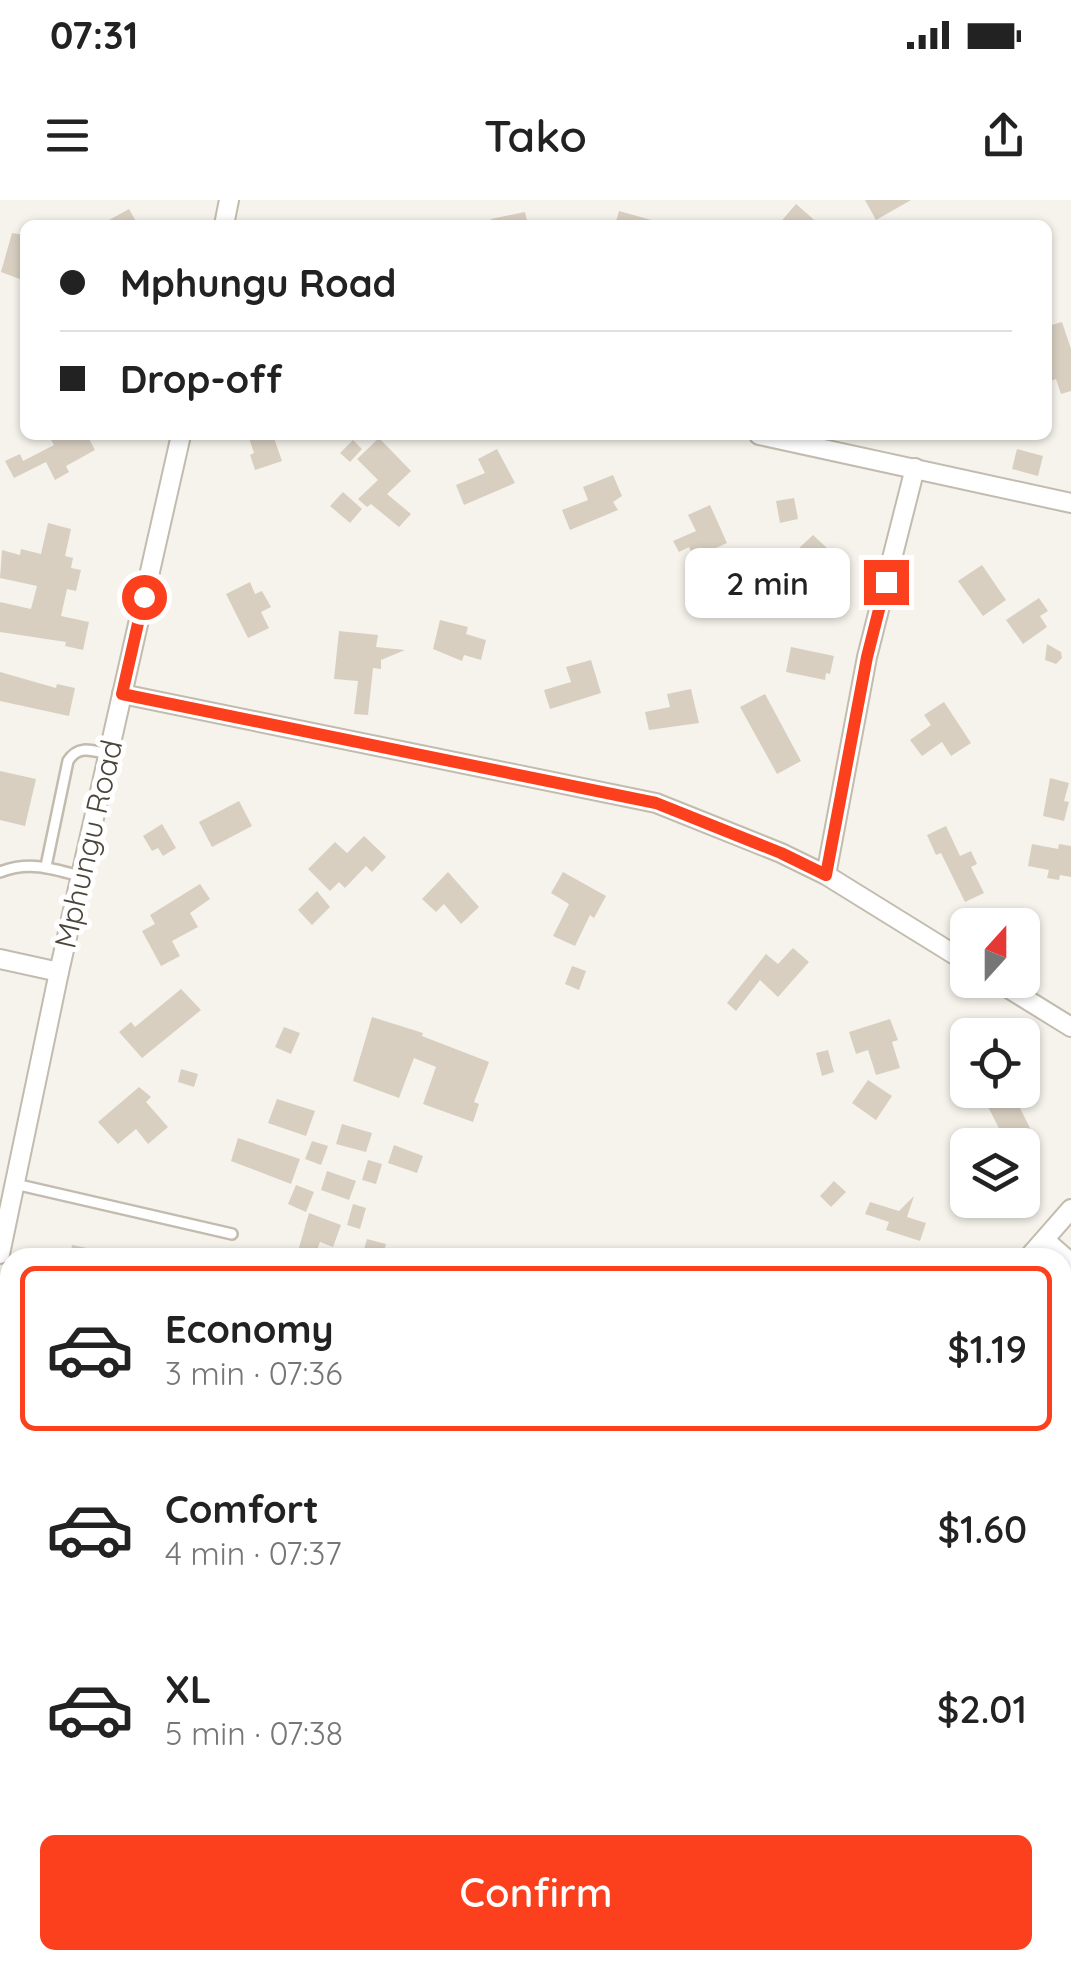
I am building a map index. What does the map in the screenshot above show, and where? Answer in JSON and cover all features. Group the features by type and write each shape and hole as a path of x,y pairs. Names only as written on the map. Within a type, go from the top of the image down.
{"street":[{"name":"Mphungu Road","path":"1,1248 59,972 180,440"},
{"path":"782,440 1071,503"},
{"path":"826,875 867,657 914,468"},
{"path":"122,694 656,803 826,875 950,952"},
{"path":"0,959 59,972"},
{"path":"1025,998 1071,1027"},
{"path":"1037,1248 1071,1209"},
{"path":"1045,1240 1054,1248"}],"lane":[{"path":"46,866 68,761 83,749 108,754"},
{"path":"0,872 26,865 82,876"},
{"path":"15,1184 232,1234"}],"building":[{"path":"865,200 911,200 876,220"},
{"path":"796,204 814,220 782,220"},
{"path":"129,209 135,220 109,220"},
{"path":"619,211 651,220 616,220"},
{"path":"525,212 527,220 491,220"},
{"path":"12,233 20,234 20,279 1,272"},
{"path":"1062,322 1071,349 1071,391 1061,394 1056,379 1052,380 1052,325"},
{"path":"51,440 90,440 95,450 66,466 69,472 55,480 46,462 14,478 5,461 20,454 23,461 54,445"},
{"path":"250,440 275,440 282,461 255,470 250,455 254,453"},
{"path":"353,440 362,449 350,462 340,453"},
{"path":"381,440 411,471 387,494 411,514 399,527 371,504 367,507 358,499 378,480 357,459"},
{"path":"497,449 515,483 464,505 456,485 485,473 478,459"},
{"path":"1017,449 1043,456 1038,476 1012,469"},
{"path":"613,475 622,496 613,502 618,510 570,530 562,510 588,500 583,487"},
{"path":"343,492 362,509 350,523 330,506"},
{"path":"794,498 798,519 780,523 776,501"},
{"path":"710,505 727,543 694,558 689,547 679,552 673,541 696,531 688,515"},
{"path":"48,523 71,529 65,556 73,558 71,568 81,570 76,591 67,589 61,616 89,622 83,650 65,646 66,642 0,632 0,602 31,609 37,586 0,578 2,550 20,555 21,549 41,554"},
{"path":"813,535 827,548 819,557 840,577 825,592 802,569 773,595 762,583"},
{"path":"982,565 1006,600 983,616 958,581"},
{"path":"250,582 255,594 262,591 271,607 261,612 269,628 248,638 226,594"},
{"path":"1039,598 1048,611 1040,616 1047,627 1023,644 1006,620"},
{"path":"440,620 468,627 466,634 486,640 481,660 464,655 462,661 433,649"},
{"path":"339,631 378,635 376,647 405,650 381,660 381,669 373,668 368,715 354,714 358,681 334,679"},
{"path":"1047,644 1061,652 1062,658 1056,664 1045,660"},
{"path":"791,647 834,656 830,674 826,673 825,680 786,672"},
{"path":"591,660 601,693 550,709 544,690 571,682 566,667"},
{"path":"0,672 56,688 57,684 75,688 69,716 0,701"},
{"path":"691,689 699,723 649,730 645,712 670,707 667,694"},
{"path":"765,694 801,761 777,774 740,707"},
{"path":"944,702 971,743 951,756 942,742 922,756 910,740 931,725 924,715"},
{"path":"0,771 36,779 25,826 0,820"},
{"path":"1050,778 1069,783 1064,821 1043,816"},
{"path":"239,801 252,826 212,847 199,822"},
{"path":"162,824 176,848 163,856 158,848 152,851 143,836"},
{"path":"946,826 960,856 971,851 977,864 971,867 984,893 965,902 941,853 936,855 927,835"},
{"path":"364,836 386,857 372,872 366,866 345,888 339,882 330,891 308,869 335,842 347,853"},
{"path":"1032,844 1058,849 1059,844 1071,846 1071,877 1047,878 1049,870 1028,866"},
{"path":"448,872 479,907 461,924 444,904 436,912 422,899"},
{"path":"563,872 606,896 594,918 590,915 575,946 553,936 569,904 551,893"},
{"path":"200,884 210,899 190,913 198,927 172,941 180,956 161,966 142,931 155,924 150,915"},
{"path":"317,891 330,907 312,925 298,910"},
{"path":"793,948 809,962 778,997 760,980 736,1011 727,1003 766,954 778,964"},
{"path":"572,966 586,971 579,990 565,984"},
{"path":"181,989 201,1010 142,1058 119,1032 131,1022 135,1027"},
{"path":"372,1017 423,1033 422,1036 489,1062 474,1102 479,1104 473,1122 423,1104 436,1067 414,1058 399,1098 353,1081"},
{"path":"890,1019 898,1040 892,1042 900,1068 876,1075 868,1050 856,1054 849,1032"},
{"path":"284,1027 300,1033 291,1054 275,1047"},
{"path":"828,1050 834,1072 822,1076 816,1053"},
{"path":"181,1069 198,1074 194,1087 178,1082"},
{"path":"868,1080 892,1096 876,1120 852,1103"},
{"path":"139,1087 151,1097 146,1102 168,1127 148,1144 136,1129 118,1144 98,1122"},
{"path":"277,1099 315,1111 306,1136 268,1123"},
{"path":"989,1108 1020,1108 1030,1128 999,1128"},
{"path":"342,1124 372,1133 366,1152 336,1144"},
{"path":"238,1138 300,1159 291,1184 231,1161"},
{"path":"312,1141 328,1146 321,1165 305,1159"},
{"path":"394,1145 423,1156 417,1173 388,1163"},
{"path":"368,1160 382,1164 376,1184 362,1180"},
{"path":"327,1171 356,1181 349,1200 321,1190"},
{"path":"834,1181 846,1192 831,1207 820,1196"},
{"path":"296,1185 314,1192 306,1212 288,1204"},
{"path":"914,1196 907,1217 926,1223 920,1241 886,1230 889,1222 865,1214 870,1202 899,1211"},
{"path":"353,1204 366,1208 360,1229 347,1225"},
{"path":"309,1213 341,1225 333,1247 320,1242 318,1248 299,1248"},
{"path":"367,1239 386,1244 385,1248 364,1248"}],"route":[{"path":"144,597 122,694 656,803 826,875 867,657 886,582"}]}
